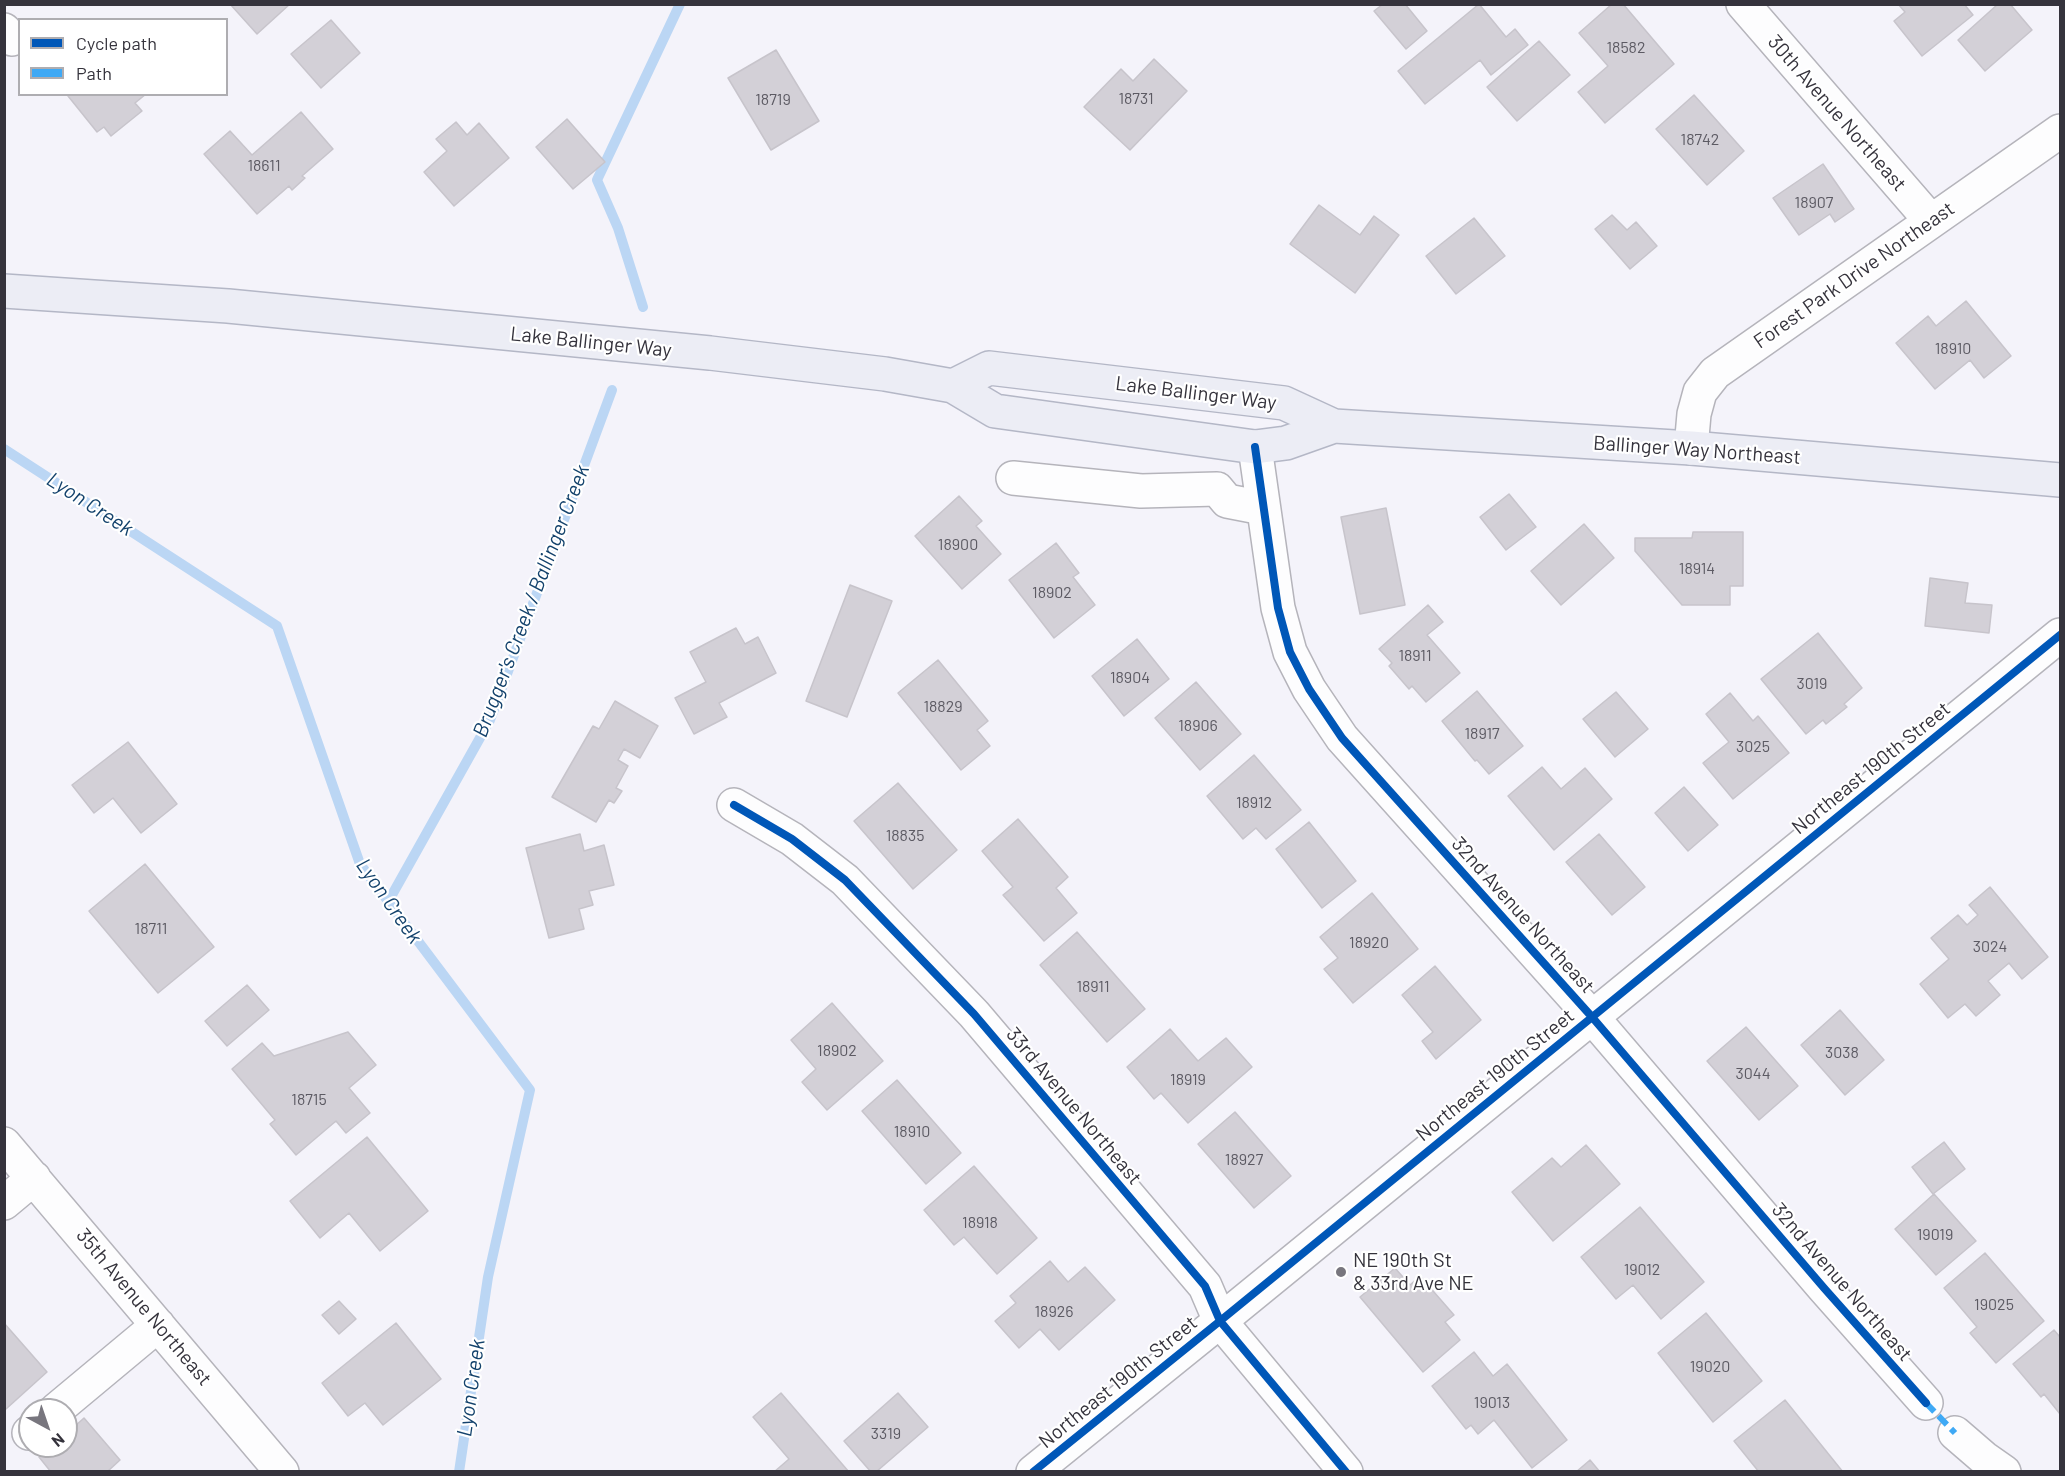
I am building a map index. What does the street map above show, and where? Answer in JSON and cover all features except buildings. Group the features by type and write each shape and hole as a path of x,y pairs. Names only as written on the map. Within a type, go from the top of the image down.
{"main road":[{"name":"Lake Ballinger Way","path":"4,291 228,306 711,353 885,374 952,386 995,411 1255,447 1286,443 1334,426"},
{"name":"Lake Ballinger Way","path":"952,386 990,368 1284,403 1334,426"},
{"name":"Ballinger Way Northeast","path":"1334,426 1691,448 2061,480"}],"street":[{"name":"30th Avenue Northeast","path":"1743,4 1931,221"},
{"name":"Forest Park Drive Northeast","path":"1691,448 1694,414 1700,392 1715,373 2061,131"},
{"name":"32nd Avenue Northeast","path":"1255,447 1278,608 1290,652 1309,689 1342,738 1592,1017 1824,1288 1926,1403"},
{"path":"1013,478 1141,491 1217,489 1227,501 1263,508"},
{"name":"Northeast 190th Street","path":"1033,1472 2061,635"},
{"name":"33rd Avenue Northeast","path":"734,805 792,839 845,880 974,1014 1205,1287 1220,1321 1346,1472"},
{"name":"35th Avenue Northeast","path":"4,1144 282,1472"},
{"path":"4,1203 34,1178"},
{"path":"71,1398 159,1325"},
{"path":"1955,1433 2004,1472"}],"waterway":[{"name":"Brugger's Creek / Ballinger Creek","path":"643,307 618,228 597,180 680,4"},
{"name":"Brugger's Creek / Ballinger Creek","path":"388,902 490,720 612,390"},
{"name":"Lyon Creek","path":"4,449 277,626 360,864 530,1090 488,1277 459,1472"}],"marked path":[{"path":"1926,1403 1955,1433"}],"cycle path":[{"path":"1255,447 1278,608 1290,652 1309,689 1342,738 1592,1017 1824,1288 1926,1403"},
{"path":"1033,1472 2060,635"},
{"path":"734,805 792,839 845,880 974,1014 1205,1286 1220,1321 1346,1472"}],"place":[{"name":"NE 190th St & 33rd Ave NE","path":"1341,1272"}]}
